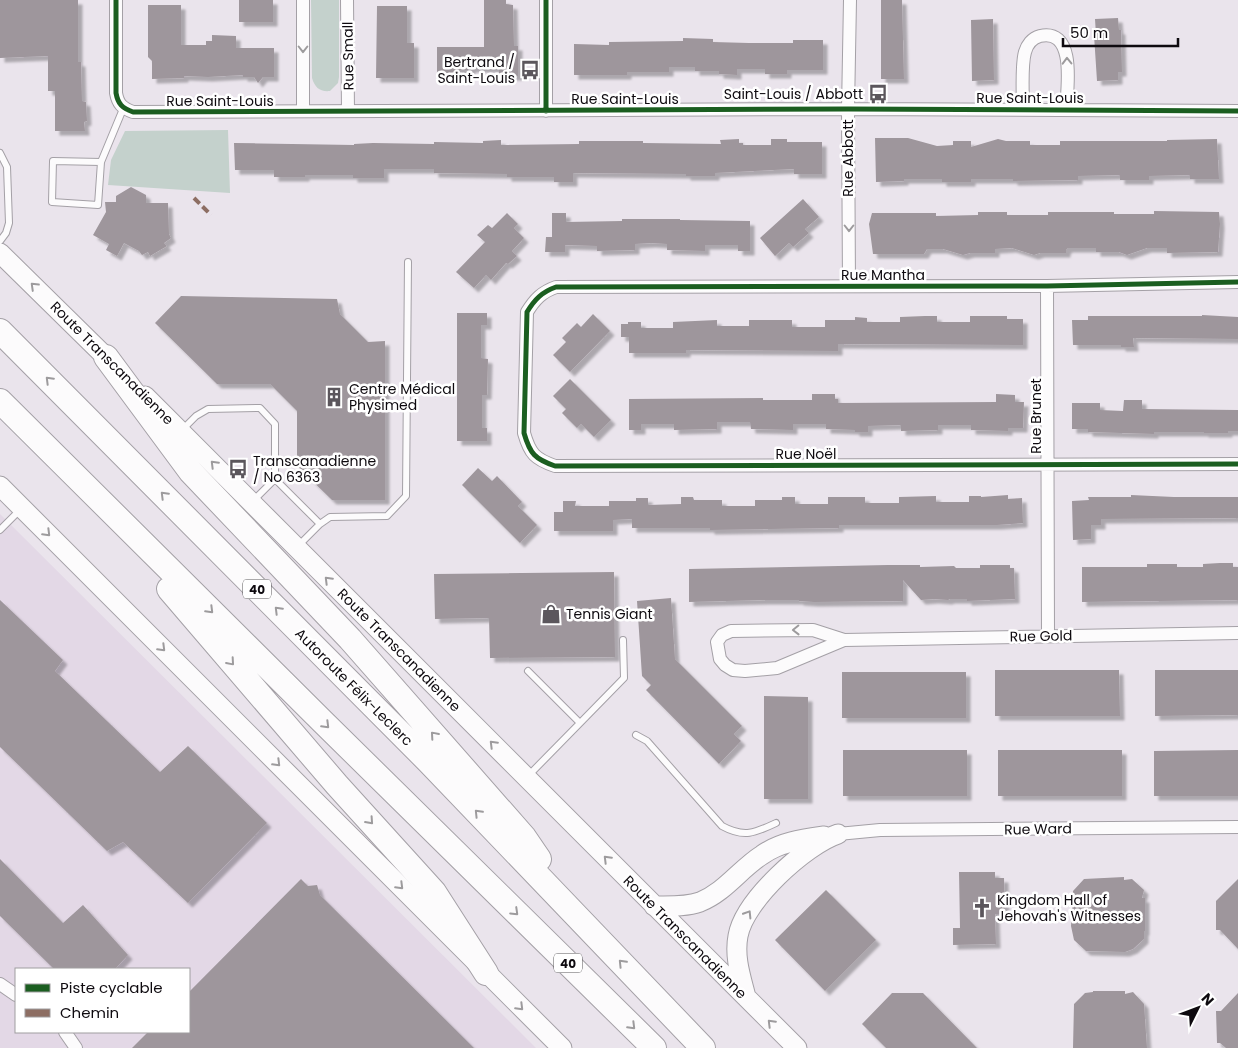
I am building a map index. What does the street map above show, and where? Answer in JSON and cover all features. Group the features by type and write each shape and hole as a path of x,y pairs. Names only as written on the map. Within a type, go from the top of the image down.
{"highway":[{"name":"Autoroute Félix-Leclerc","path":"0,331 429,762 703,1048"},
{"path":"106,358 191,472 350,639 524,837 592,931"},
{"name":"40","path":"0,401 654,1048"},
{"path":"52,453 337,785 434,892 486,972"}],"main road":[{"name":"Route Transcanadienne","path":"0,252 797,1048"},
{"path":"0,486 562,1048"},
{"path":"654,906 687,905 701,902 723,889 752,862 773,848 797,840 838,834"},
{"path":"746,997 737,954 738,934 748,913 768,888 792,863 816,844 838,834"}],"street":[{"path":"116,0 116,93 123,109"},
{"path":"303,0 303,111"},
{"name":"Rue Small","path":"347,0 348,111"},
{"path":"546,0 546,111"},
{"name":"Rue Abbott","path":"849,286 848,109 850,0"},
{"name":"Rue Saint-Louis","path":"1023,110 1024,53 1028,44 1035,38 1042,36 1055,37 1068,54 1066,110"},
{"name":"Rue Saint-Louis","path":"123,109 133,112 848,109 1238,111"},
{"name":"Rue Mantha","path":"533,302 543,292 556,287 1047,286 1238,282"},
{"name":"Rue Brunet","path":"1047,286 1048,636"},
{"name":"Rue Noël","path":"533,302 527,312 524,432 528,446 539,460 556,466 1238,464"},
{"name":"Rue Gold","path":"844,640 777,668 745,671 733,670 724,665 720,659 717,642 722,635 731,631 813,630 844,640 1238,633"},
{"name":"Rue Ward","path":"838,834 880,830 1238,827"},
{"path":"0,984 15,994"},
{"path":"66,1033 76,1048"}],"lane":[{"path":"101,162 53,161 52,202 98,205 101,162 123,109"},
{"path":"0,153 8,167 9,222 6,233 0,242"},
{"path":"296,548 320,524 330,517 387,516 406,496 408,262"},
{"path":"181,431 196,416 208,409 260,408 275,424 275,480 320,524"},
{"path":"252,502 275,480"},
{"path":"0,530 22,508"},
{"path":"526,778 624,678 623,640"},
{"path":"528,672 580,723"},
{"path":"636,735 647,741 722,826 733,830 755,833 776,823"}],"shaded area":[{"path":"311,0 339,0 339,77 338,83 330,91 318,89 312,78"},
{"path":"228,130 230,193 108,185 111,160 125,131"},
{"path":"0,514 536,1048 0,1048"}],"building":[{"path":"0,0 78,0 78,62 81,62 82,101 86,102 87,121 84,122 85,131 55,131 55,91 48,91 48,56 0,58"},
{"path":"239,0 273,0 273,22 239,22"},
{"path":"484,0 506,0 506,4 513,5 514,46 518,46 518,76 499,76 499,68 471,68 471,70 459,70 459,77 437,77 437,47 484,47"},
{"path":"881,0 902,0 904,79 881,79"},
{"path":"148,5 181,5 181,45 206,45 206,41 212,41 212,35 236,36 236,48 274,48 274,77 263,77 258,83 254,77 243,77 243,75 184,76 184,78 152,79 152,61 148,57"},
{"path":"377,6 407,6 407,43 414,43 414,78 376,78"},
{"path":"1118,18 1119,30 1121,30 1122,72 1118,72 1118,80 1097,81 1094,35 1096,35 1095,19"},
{"path":"993,19 994,80 972,81 971,20"},
{"path":"683,38 713,39 713,42 749,43 793,43 793,40 823,40 823,70 787,70 787,74 765,74 765,69 737,69 737,75 719,74 719,71 695,71 695,67 669,67 669,72 627,72 627,75 574,75 574,44 609,45 609,42 683,41"},
{"path":"875,138 908,138 937,146 953,145 953,141 971,141 971,147 998,139 1030,141 1030,145 1060,145 1060,141 1217,139 1219,179 1190,179 1190,175 1149,176 1149,180 1120,180 1120,175 1078,176 1078,180 1013,181 1013,179 971,179 971,182 942,182 942,179 904,179 904,181 876,182"},
{"path":"739,139 739,143 743,143 743,145 771,145 771,139 787,139 787,142 822,142 822,174 794,174 794,169 715,173 715,176 573,173 573,182 554,182 554,177 507,177 507,174 434,173 434,169 384,169 384,178 353,178 353,175 274,177 274,170 235,170 234,143 354,145 373,143 434,144 434,142 483,143 483,141 501,140 501,145 579,144 579,141 721,144 720,140"},
{"path":"131,187 146,195 146,203 168,203 169,234 171,238 164,243 167,246 150,256 148,252 142,255 139,251 124,243 117,256 106,250 109,244 93,235 106,212 105,202 116,202 116,196"},
{"path":"803,199 819,217 805,229 809,233 793,247 789,243 775,256 760,238"},
{"path":"1154,211 1219,212 1218,252 1167,253 1167,248 1147,248 1127,255 1119,252 1096,252 1096,248 1068,248 1066,253 1040,253 1034,255 1012,248 995,249 995,253 970,253 963,255 943,249 927,249 924,254 873,254 869,224 872,213 936,213 936,216 978,215 978,212 1007,212 1007,215 1048,215 1048,212 1154,214"},
{"path":"507,213 518,224 514,228 524,238 512,251 517,256 508,264 506,263 491,280 486,275 474,288 456,272 485,242 477,235 488,225 492,228"},
{"path":"552,213 566,213 566,222 622,221 622,219 750,221 750,251 738,251 738,245 705,245 705,251 667,250 667,244 651,243 635,244 635,250 597,251 597,246 565,245 565,252 545,252 546,237 552,237"},
{"name":"Centre Médical Physimed","path":"181,296 337,299 340,314 368,342 385,341 385,500 332,500 297,466 297,411 270,384 217,384 155,323"},
{"path":"457,313 487,313 487,325 481,325 481,358 488,359 487,395 482,395 482,428 487,428 487,441 457,441"},
{"path":"593,314 610,331 570,372 553,355 566,342 562,338 577,323 581,327"},
{"path":"1202,315 1238,317 1238,339 1133,338 1134,347 1121,347 1121,345 1073,345 1072,320 1088,320 1088,316"},
{"path":"937,316 937,322 970,322 970,316 1007,316 1007,319 1023,319 1023,345 838,344 838,351 686,350 686,353 629,353 629,337 621,337 621,324 628,324 628,322 641,322 641,328 673,328 673,322 717,320 717,326 749,326 749,320 792,320 792,327 825,327 825,320 855,320 855,317 867,318 867,322 900,322 900,317"},
{"path":"570,379 611,420 594,437 581,424 577,428 562,413 566,409 553,396"},
{"path":"812,394 835,394 835,399 838,399 838,403 996,402 996,394 1015,395 1015,402 1024,402 1023,428 1008,428 1008,431 971,430 971,425 938,425 938,430 901,431 901,425 868,426 868,432 855,432 855,430 826,429 826,424 793,424 793,430 751,429 750,422 717,422 717,429 674,430 674,424 641,424 641,430 629,430 629,399 763,398 763,400 812,400"},
{"path":"1124,400 1142,400 1142,409 1238,410 1238,431 1228,431 1228,433 1154,432 1154,434 1088,432 1088,429 1072,429 1072,403 1100,403 1100,410 1123,411"},
{"path":"478,468 492,481 497,476 522,502 518,506 537,525 520,543 462,485"},
{"path":"1008,495 1008,499 1022,498 1023,523 997,525 839,525 839,528 710,530 710,528 632,528 632,519 613,520 613,531 554,531 554,512 563,512 563,501 576,501 575,506 609,506 609,501 636,501 636,498 648,498 648,505 681,504 681,497 693,497 694,500 722,500 722,506 755,506 755,500 782,500 782,497 795,497 795,504 828,504 828,497 865,497 865,503 899,503 899,497 936,496 936,502 969,502 969,496"},
{"path":"1131,495 1238,497 1238,518 1101,519 1101,525 1091,525 1091,539 1073,540 1072,501 1089,500 1088,497 1131,497"},
{"path":"1233,563 1233,567 1238,567 1238,600 1082,602 1082,567 1147,567 1147,564 1177,564 1177,567 1203,567 1203,564"},
{"path":"888,565 980,568 980,565 1010,565 1010,568 1014,568 1015,599 921,600 903,580 903,601 814,602 766,600 689,602 689,569"},
{"path":"614,572 615,657 490,658 489,618 435,619 434,574"},
{"path":"671,598 675,659 742,726 734,734 741,741 719,764 646,690 651,685 642,676 637,601"},
{"path":"0,600 63,660 55,671 160,772 188,746 267,823 188,903 123,842 107,851 0,747"},
{"path":"995,670 1119,670 1120,716 995,716"},
{"path":"1155,670 1238,670 1238,715 1155,716"},
{"path":"842,672 966,672 966,718 842,718"},
{"path":"764,696 808,697 808,799 764,799"},
{"path":"843,750 967,750 967,796 843,796"},
{"path":"998,750 1122,750 1122,796 998,796"},
{"path":"1238,750 1238,796 1154,796 1154,751"},
{"path":"0,859 63,923 83,905 128,955 116,968 53,968 0,916"},
{"name":"Kingdom Hall of Jehovah's Witnesses","path":"959,872 995,872 995,878 1004,878 1005,914 995,914 996,944 953,945 953,928 960,928"},
{"path":"1124,877 1124,880 1132,879 1144,890 1142,898 1145,898 1144,939 1133,949 1125,952 1086,951 1074,940 1071,926 1073,891 1084,879"},
{"path":"301,879 308,886 317,885 320,895 474,1048 132,1048 147,1033 190,1033 190,991"},
{"path":"1238,879 1238,949 1220,930 1216,930 1216,901"},
{"path":"826,890 876,940 825,991 775,940"},
{"path":"1093,991 1125,991 1125,994 1133,992 1144,1004 1147,1048 1073,1048 1074,1004 1085,993"},
{"path":"892,993 923,993 977,1048 886,1048 862,1024"},
{"path":"1238,993 1238,1048 1226,1048 1217,1043 1216,1011 1221,1011"}],"marked path":[{"path":"194,198 211,215"}],"cycle path":[{"path":"116,0 116,93 121,105 133,112 848,109 1238,111"},
{"path":"546,0 546,111"},
{"path":"1238,282 1047,286 556,287 539,296 527,312 524,433 534,455 555,466 1238,464"}],"place":[{"name":"Bertrand / Saint-Louis","path":"530,70"},
{"name":"Saint-Louis / Abbott","path":"878,94"},
{"name":"Centre Médical Physimed","path":"334,397"},
{"name":"Transcanadienne / No 6363","path":"238,469"},
{"name":"Tennis Giant","path":"551,614"},
{"name":"Kingdom Hall of Jehovah's Witnesses","path":"982,908"}]}
